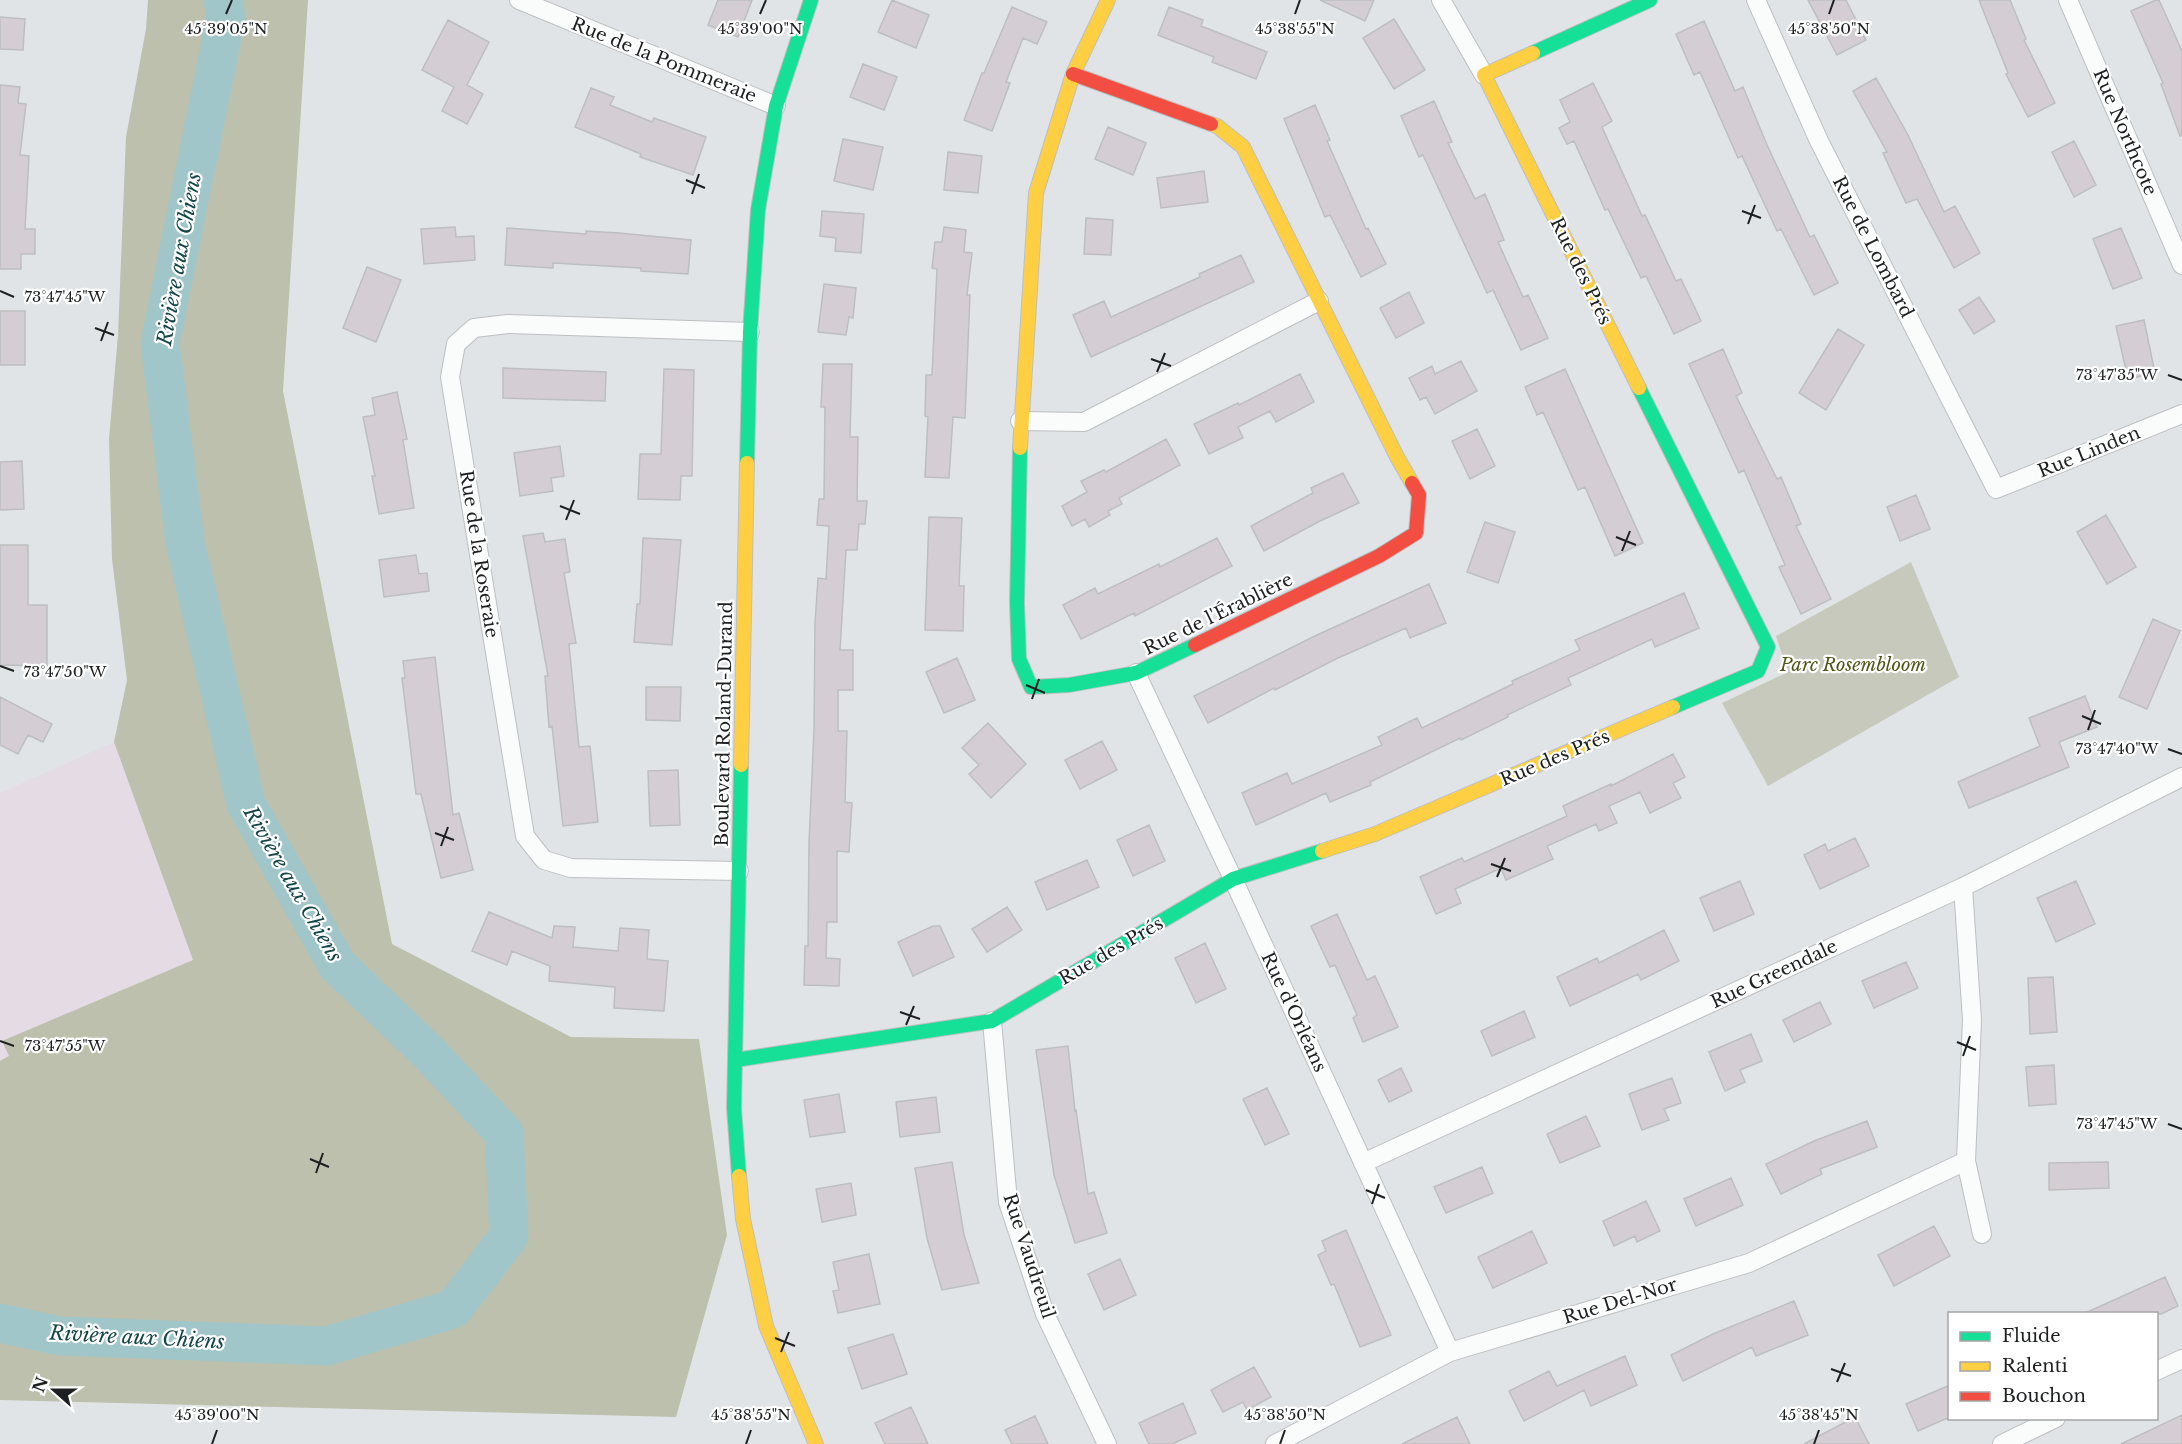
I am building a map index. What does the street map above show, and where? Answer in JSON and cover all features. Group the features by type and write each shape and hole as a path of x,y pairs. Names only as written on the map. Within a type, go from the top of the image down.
{"street":[{"name":"Rue de la Pommeraie","path":"519,0 776,106"},
{"name":"Boulevard Roland-Durand","path":"811,0 776,106 758,210 750,332 734,1108 743,1219 766,1326 816,1444"},
{"name":"Rue de l'Érablière","path":"1073,74 1217,126 1243,147 1396,457 1419,495 1416,533 1379,556 1136,673 1069,685 1031,687 1019,659 1017,603 1020,421 1036,193 1073,74 1108,0"},
{"name":"Rue des Prés","path":"735,1060 992,1021 1233,879 1375,834 1758,671 1768,647 1484,75 1441,0"},
{"path":"1484,75 1650,0"},
{"name":"Rue de Lombard","path":"1756,0 1819,141 1996,489"},
{"name":"Rue Northcote","path":"2068,0 2182,265"},
{"path":"1020,421 1084,422 1319,301"},
{"name":"Rue de la Roseraie","path":"739,871 571,868 544,860 525,836 450,377 456,344 474,328 508,324 750,332"},
{"name":"Rue Linden","path":"1996,489 2182,414"},
{"name":"Rue d'Orléans","path":"1136,673 1450,1352"},
{"name":"Rue Greendale","path":"1363,1163 1963,887 2182,777"},
{"path":"1963,887 1972,1020 1966,1161 1982,1234"},
{"name":"Rue Vaudreuil","path":"992,1021 1008,1202 1045,1314 1107,1444"},
{"name":"Rue Del-Nor","path":"1275,1444 1450,1352 1749,1263 1966,1161"},
{"path":"2158,1371 2182,1359"},
{"path":"2002,1444 2054,1420"}],"shaded area":[{"path":"114,742 193,960 3,1041 9,1057 0,1061 0,793"}],"green space":[{"path":"148,0 308,0 283,391 392,944 571,1037 699,1039 727,1235 676,1417 0,1400 0,1061 9,1056 2,1041 193,960 114,742 127,680 112,559 109,439 118,335 126,137 146,29"},
{"name":"Parc Rosembloom","path":"1911,562 1959,677 1768,786 1722,703 1788,672 1776,636"}],"building":[{"path":"718,0 752,0 738,37 708,25"},
{"path":"892,0 929,15 916,48 878,32"},
{"path":"1320,0 1374,0 1365,21"},
{"path":"1808,0 1846,0 1866,40 1837,55"},
{"path":"1979,0 2010,0 2026,39 2024,40 2055,103 2028,117 2006,74 2008,73"},
{"path":"2159,0 2182,51 2182,135 2180,136 2161,84 2163,83 2131,11"},
{"path":"1012,7 1047,22 1037,44 1023,38 1006,82 1010,83 992,131 964,120 982,73 984,73"},
{"path":"1169,7 1203,20 1201,26 1267,52 1256,79 1212,62 1214,57 1158,35"},
{"path":"0,17 25,19 23,50 0,49"},
{"path":"1394,19 1425,70 1394,89 1363,38"},
{"path":"448,20 489,42 467,85 483,94 467,124 442,111 454,87 422,70"},
{"path":"1704,21 1735,91 1743,87 1810,237 1814,235 1838,283 1814,295 1781,229 1777,231 1742,156 1738,158 1700,72 1694,75 1676,34"},
{"path":"863,64 897,77 884,110 850,97"},
{"path":"1876,78 1908,135 1944,212 1955,206 1980,253 1954,268 1917,199 1906,203 1883,153 1887,152 1853,91"},
{"path":"1593,83 1612,121 1602,127 1642,216 1645,215 1676,281 1681,279 1701,321 1674,334 1646,276 1641,278 1608,209 1605,210 1574,141 1567,144 1559,128 1570,122 1560,100"},
{"path":"0,85 20,87 18,103 26,104 20,155 29,156 25,229 35,229 35,254 21,254 21,269 0,269"},
{"path":"591,88 614,97 610,105 652,122 654,118 706,137 693,175 640,157 641,154 575,127"},
{"path":"1434,101 1452,142 1448,143 1475,199 1485,194 1504,240 1498,242 1523,297 1528,295 1548,338 1521,350 1493,290 1487,293 1423,155 1419,157 1401,116"},
{"path":"1315,105 1330,140 1327,141 1366,229 1368,228 1386,264 1361,277 1330,215 1325,217 1284,119"},
{"path":"1108,127 1146,143 1133,175 1095,159"},
{"path":"843,139 883,147 873,190 834,181"},
{"path":"2074,141 2096,185 2074,197 2052,152"},
{"path":"948,152 982,156 978,193 944,190"},
{"path":"1204,171 1208,202 1161,208 1157,178"},
{"path":"822,211 864,214 861,253 835,251 836,238 820,236"},
{"path":"1086,218 1113,220 1111,255 1084,254"},
{"path":"455,227 456,237 474,236 475,260 424,264 421,229"},
{"path":"944,227 966,230 964,252 972,253 967,295 970,295 965,418 953,417 949,478 925,477 928,417 925,416 926,375 932,375 937,269 932,268 935,242 942,242"},
{"path":"507,228 586,234 586,231 619,233 691,240 688,274 641,271 641,268 553,263 553,268 505,265"},
{"path":"2121,228 2142,278 2113,289 2093,239"},
{"path":"1241,255 1254,282 1091,357 1073,315 1104,301 1111,317 1200,277 1199,274"},
{"path":"367,267 401,280 376,342 343,328"},
{"path":"824,284 856,288 853,318 849,317 846,335 818,332"},
{"path":"1409,292 1424,323 1396,338 1380,308"},
{"path":"1979,297 1995,321 1974,334 1959,310"},
{"path":"0,311 25,311 25,365 0,365"},
{"path":"2144,320 2155,373 2128,379 2116,326"},
{"path":"1838,329 1864,345 1826,410 1799,393"},
{"path":"1723,349 1742,393 1736,396 1777,479 1781,477 1801,524 1796,526 1831,599 1801,614 1779,567 1785,565 1744,470 1739,473 1689,364"},
{"path":"1461,361 1477,391 1435,414 1426,397 1420,400 1409,378 1432,366 1435,374"},
{"path":"823,364 852,364 850,437 858,437 857,501 867,501 865,524 859,524 857,550 846,550 840,650 853,650 853,690 838,690 838,731 847,731 845,802 852,803 849,852 837,851 837,922 827,922 826,958 840,959 839,986 804,985 805,946 808,946 815,624 818,578 826,579 829,526 817,525 819,499 824,499 825,407 821,407"},
{"path":"503,368 606,372 605,401 503,398"},
{"path":"664,369 694,370 692,476 681,476 680,500 638,499 640,454 661,454"},
{"path":"1565,369 1643,543 1615,556 1585,487 1578,490 1543,412 1537,415 1525,387"},
{"path":"1300,374 1314,402 1276,422 1270,411 1238,427 1243,438 1209,454 1194,424 1238,403 1239,405"},
{"path":"397,392 407,439 403,440 414,508 379,514 372,476 375,476 363,417 375,415 372,398"},
{"path":"1477,429 1495,466 1470,479 1452,441"},
{"path":"1166,439 1180,465 1119,498 1122,504 1108,511 1110,515 1089,527 1085,519 1072,526 1062,506 1087,492 1081,481 1104,470 1106,472"},
{"path":"560,446 564,476 551,478 553,491 520,496 514,453"},
{"path":"22,461 24,509 0,510 0,462"},
{"path":"1343,473 1359,503 1264,551 1251,526 1313,493 1311,488"},
{"path":"1916,495 1930,529 1900,541 1887,507"},
{"path":"2106,515 2136,567 2107,584 2077,532"},
{"path":"929,517 962,518 959,586 964,586 963,631 925,630"},
{"path":"1485,522 1515,532 1498,583 1467,572"},
{"path":"543,533 545,542 565,539 570,572 564,573 576,643 569,644 579,747 590,746 598,822 563,826 552,726 549,727 545,676 548,676 523,536"},
{"path":"643,538 681,540 672,645 634,642 637,604 640,604"},
{"path":"1217,538 1232,566 1135,616 1134,613 1081,639 1063,605 1095,588 1098,594 1159,564 1160,567"},
{"path":"0,545 28,545 28,605 47,605 47,666 0,665"},
{"path":"416,555 419,574 427,573 429,591 384,597 379,560"},
{"path":"1429,584 1446,623 1410,638 1406,628 1338,658 1275,690 1274,688 1208,723 1194,696 1317,635"},
{"path":"1684,593 1699,628 1655,647 1652,639 1568,678 1571,685 1370,782 1371,785 1330,802 1326,793 1256,825 1242,793 1287,773 1292,784 1382,745 1378,737 1417,718 1422,728 1513,684 1512,681 1580,650 1575,640"},
{"path":"2153,619 2180,631 2147,709 2119,697"},
{"path":"435,657 453,815 459,813 473,870 441,878 421,794 416,794 402,678 405,678 403,661"},
{"path":"957,658 975,700 944,713 926,672"},
{"path":"646,687 681,687 680,721 646,720"},
{"path":"2085,696 2097,727 2059,742 2069,767 1969,808 1958,782 2040,746 2029,718"},
{"path":"0,697 52,724 43,742 28,735 18,754 0,745"},
{"path":"988,723 1026,764 991,798 969,774 979,765 962,748"},
{"path":"1102,741 1117,770 1080,789 1065,760"},
{"path":"1673,754 1685,777 1673,783 1681,798 1650,813 1640,792 1609,806 1617,823 1599,831 1596,824 1547,846 1553,859 1506,880 1501,868 1455,889 1461,903 1436,914 1420,877 1462,858 1464,862 1567,816 1563,806 1611,784 1611,786"},
{"path":"678,770 680,825 650,826 648,771"},
{"path":"1149,825 1165,861 1133,876 1117,840"},
{"path":"1855,838 1869,866 1820,889 1804,855 1825,844 1828,851"},
{"path":"1087,860 1099,887 1047,910 1035,882"},
{"path":"1740,881 1754,914 1714,931 1700,898"},
{"path":"2076,881 2095,924 2056,942 2037,898"},
{"path":"1007,907 1022,930 987,952 972,929"},
{"path":"489,912 552,938 554,926 575,927 573,947 618,951 620,928 649,930 647,959 668,961 664,1011 614,1008 615,987 549,981 550,966 512,951 507,965 472,951"},
{"path":"1337,914 1367,980 1375,976 1398,1027 1363,1042 1353,1018 1357,1015 1335,965 1330,967 1311,926"},
{"path":"933,926 940,926 954,957 913,976 898,942"},
{"path":"1664,930 1679,961 1641,980 1638,974 1570,1006 1557,977 1597,958 1599,963"},
{"path":"1205,943 1226,989 1196,1003 1175,958"},
{"path":"1906,962 1918,988 1874,1008 1862,981"},
{"path":"2053,977 2057,1032 2030,1034 2028,978"},
{"path":"1820,1002 1831,1024 1794,1042 1783,1020"},
{"path":"1524,1011 1535,1037 1492,1056 1481,1031"},
{"path":"1751,1034 1762,1061 1740,1070 1745,1082 1725,1091 1709,1052"},
{"path":"1068,1046 1088,1194 1094,1192 1107,1233 1075,1243 1054,1175 1036,1050"},
{"path":"2054,1065 2056,1104 2029,1106 2026,1067"},
{"path":"1401,1068 1412,1091 1389,1102 1378,1080"},
{"path":"1672,1078 1681,1103 1664,1109 1669,1120 1642,1130 1629,1094"},
{"path":"1267,1088 1289,1134 1265,1145 1243,1099"},
{"path":"839,1094 845,1132 810,1137 804,1100"},
{"path":"936,1097 940,1132 900,1137 896,1102"},
{"path":"1586,1116 1600,1146 1560,1163 1547,1134"},
{"path":"1867,1121 1877,1147 1820,1169 1822,1174 1781,1194 1766,1164 1814,1141"},
{"path":"952,1162 964,1235 979,1283 942,1290 927,1238 915,1168"},
{"path":"2108,1162 2109,1188 2049,1190 2049,1163"},
{"path":"1482,1167 1493,1193 1446,1213 1434,1187"},
{"path":"1731,1178 1743,1205 1696,1226 1684,1199"},
{"path":"851,1183 856,1215 822,1222 816,1189"},
{"path":"1646,1201 1660,1231 1637,1242 1635,1236 1614,1246 1603,1221"},
{"path":"1934,1226 1950,1256 1894,1286 1878,1255"},
{"path":"1346,1230 1391,1335 1360,1347 1334,1284 1331,1285 1318,1255 1326,1251 1322,1241"},
{"path":"1532,1231 1547,1263 1493,1288 1478,1257"},
{"path":"869,1254 880,1304 838,1313 833,1291 839,1290 833,1262"},
{"path":"1120,1259 1136,1295 1104,1310 1088,1274"},
{"path":"2165,1277 2178,1306 2161,1314 2158,1312 2087,1312"},
{"path":"1794,1301 1808,1335 1756,1356 1752,1347 1683,1381 1671,1355 1713,1334"},
{"path":"893,1334 907,1374 862,1389 848,1348"},
{"path":"1625,1356 1637,1385 1591,1406 1584,1390 1524,1421 1509,1391 1549,1371 1557,1386"},
{"path":"1254,1367 1271,1397 1247,1410 1243,1402 1223,1412 1211,1390"},
{"path":"1948,1386 1948,1418 1918,1431 1906,1404"},
{"path":"1183,1403 1196,1433 1172,1444 1149,1444 1139,1423"},
{"path":"911,1407 928,1444 885,1444 875,1423"},
{"path":"2182,1415 2182,1444 2121,1444"},
{"path":"1035,1416 1048,1444 1012,1444 1005,1430"},
{"path":"1457,1417 1470,1444 1402,1444"},
{"path":"1855,1417 1869,1444 1804,1444"}],"waterway":[{"name":"Rivière aux Chiens","path":"0,1323 60,1336 327,1346 453,1309 509,1236 504,1133 426,1050 337,965 246,804 185,543 160,343 226,17 223,0"}],"traffic: fast":[{"path":"747,463 750,332 758,210 776,106 811,0"},
{"path":"1533,53 1650,0"},
{"path":"1639,388 1768,647 1758,671 1673,707"},
{"path":"1020,448 1017,603 1019,659 1031,687 1069,685 1136,673 1195,645"},
{"path":"739,1176 734,1108 741,765"},
{"path":"735,1060 992,1021 1233,879 1322,851"}],"traffic: slow":[{"path":"1020,448 1036,193 1073,74 1108,0"},
{"path":"1533,53 1484,75 1639,388"},
{"path":"1211,124 1217,126 1243,147 1412,483"},
{"path":"741,765 747,463"},
{"path":"1322,851 1375,834 1673,707"},
{"path":"739,1176 743,1219 766,1326 816,1444"}],"traffic: jam":[{"path":"1073,74 1211,124"},
{"path":"1195,645 1379,556 1416,533 1419,495 1412,483"}]}
